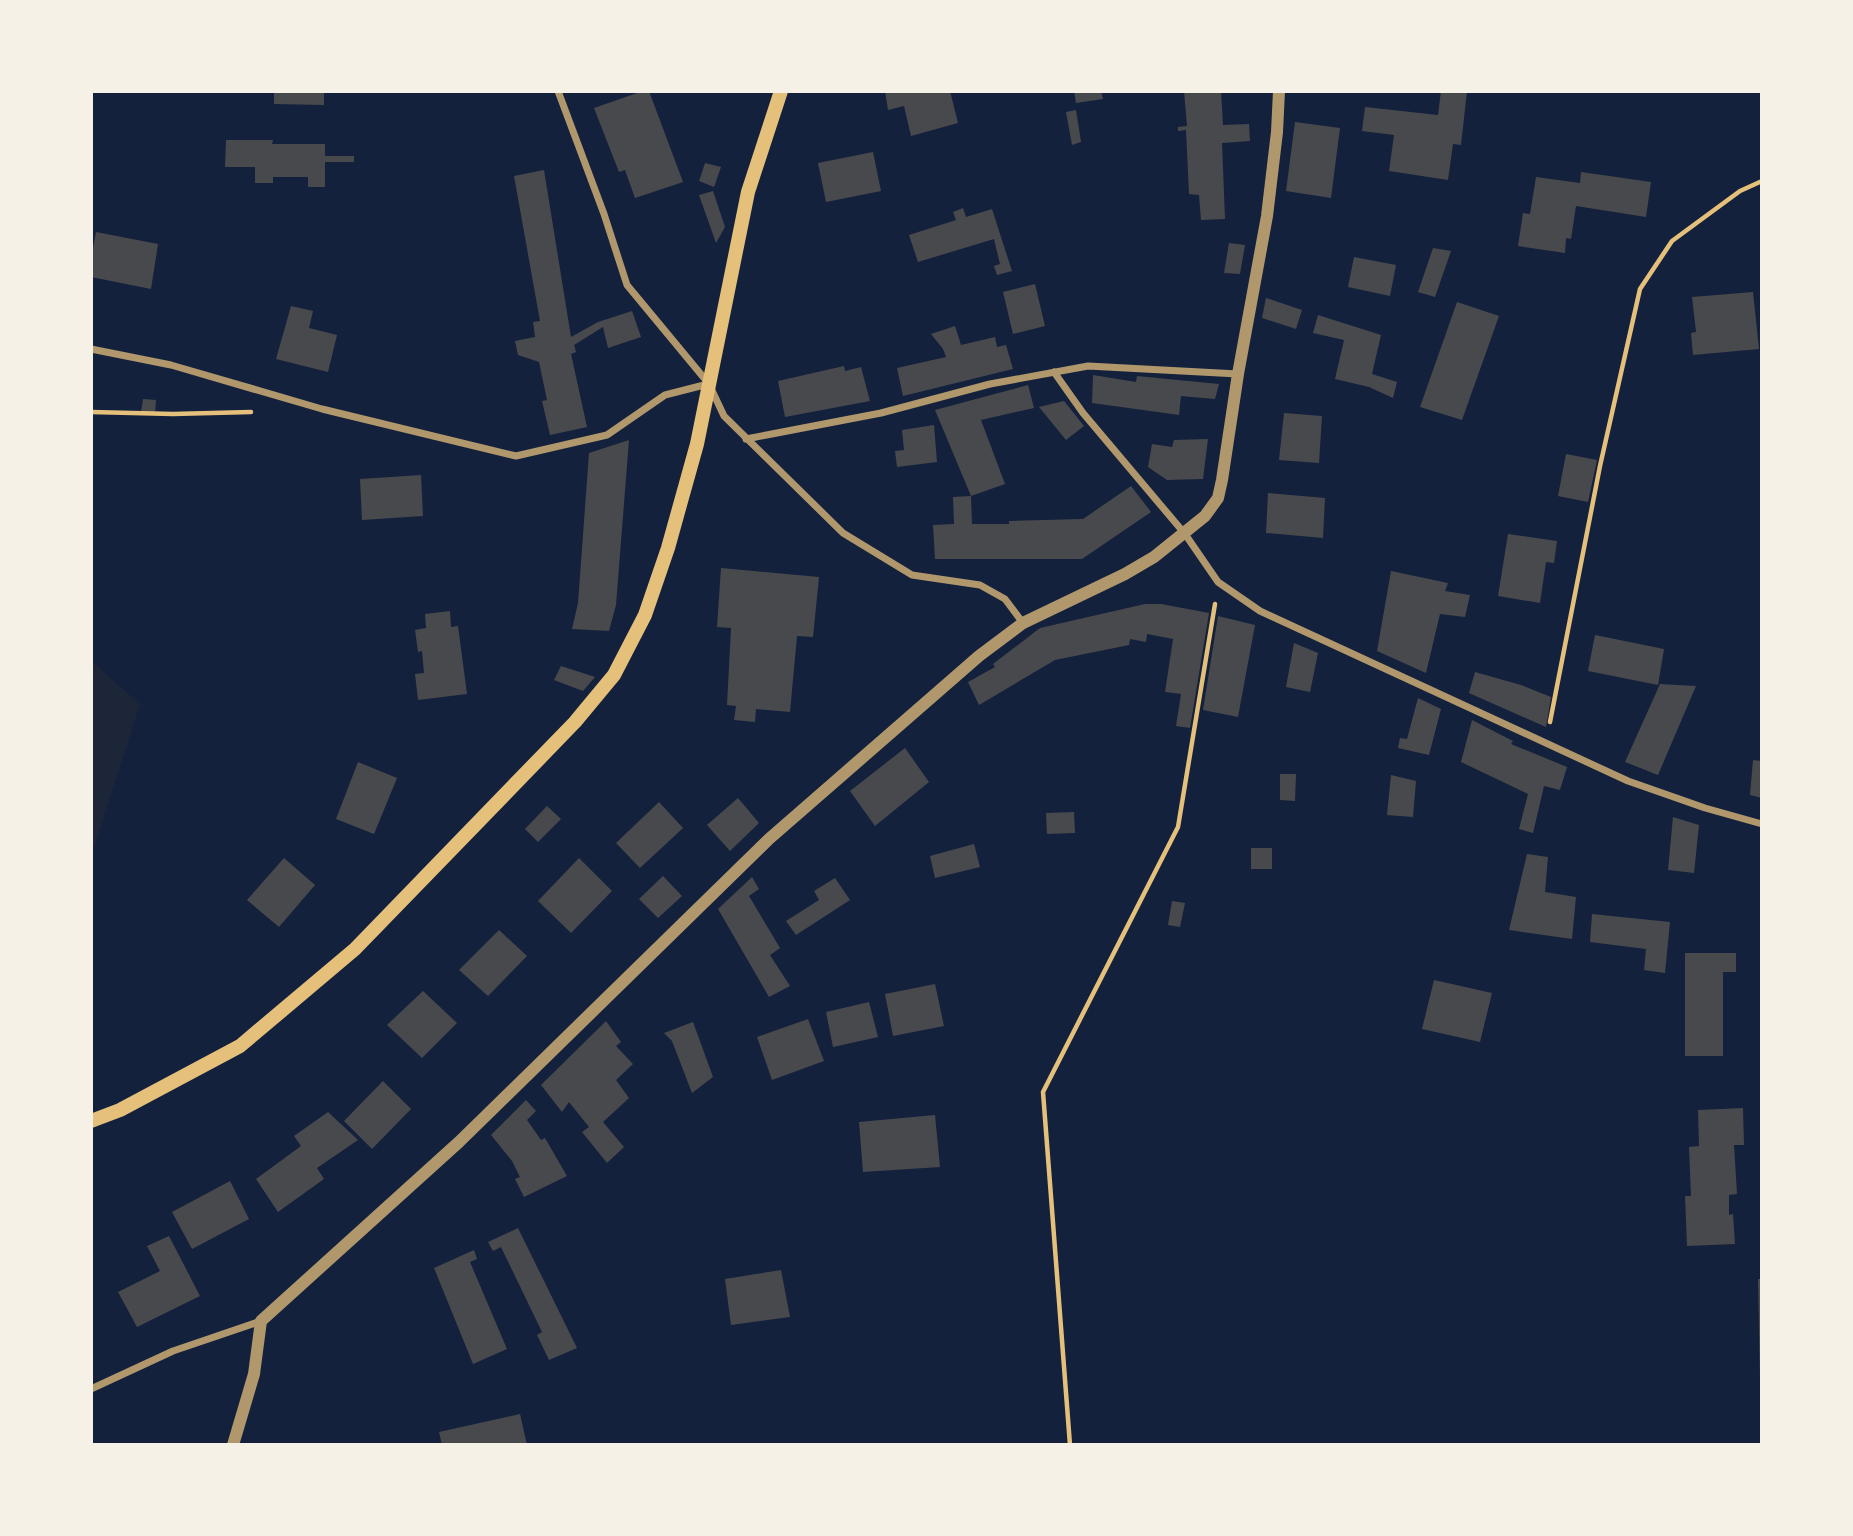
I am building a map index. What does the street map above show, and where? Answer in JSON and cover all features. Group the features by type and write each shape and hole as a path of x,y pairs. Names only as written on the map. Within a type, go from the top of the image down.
{"main road":[{"path":"91,1121 120,1110 240,1046 355,949 575,722 614,675 645,615 668,548 694,457 748,192 780,91"}],"street":[{"path":"558,91 604,214 627,285 709,384 724,416 844,533 912,575 980,585 1005,599 1023,623"},
{"path":"91,1389 173,1351 261,1321 459,1142 769,839 979,656 1023,623 1125,574 1154,557 1205,516 1218,498 1267,216 1279,91"},
{"path":"91,349 171,365 309,406 516,456 607,435 665,395 709,384"},
{"path":"746,439 881,413 990,384 1088,366 1238,373"},
{"path":"1054,372 1083,413 1185,534 1218,582 1260,611 1628,780 1705,808 1762,824"},
{"path":"233,1445 254,1374 261,1321"}],"path":[{"path":"1546,744 1600,466 1640,289 1672,241 1740,191 1762,181"},
{"path":"91,412 173,414 254,411"},
{"path":"1070,1445 1043,1092 1178,827 1218,582"}],"shaded area":[{"path":"91,661 140,704 91,857"}],"building":[{"path":"274,91 324,91 324,105 274,104"},
{"path":"649,91 683,182 635,198 625,170 619,172 594,108"},
{"path":"885,91 950,91 958,123 911,136 904,106 888,110"},
{"path":"1074,91 1101,91 1103,99 1076,103"},
{"path":"1184,91 1221,91 1223,125 1249,124 1250,141 1222,143 1225,219 1201,220 1199,195 1189,194 1186,130 1178,131 1178,127 1187,126"},
{"path":"1441,91 1467,91 1461,145 1453,144 1448,180 1389,171 1394,135 1362,131 1365,107 1438,115"},
{"path":"1076,110 1081,142 1072,145 1066,112"},
{"path":"1295,122 1340,128 1331,198 1286,191"},
{"path":"226,140 273,140 272,144 325,144 325,156 354,156 354,162 325,162 325,187 308,187 308,177 273,177 273,183 255,183 255,167 225,167"},
{"path":"873,152 881,191 826,202 818,163"},
{"path":"705,163 721,167 714,187 699,181"},
{"path":"544,170 571,337 598,322 632,311 641,337 608,348 603,327 574,345 576,352 571,354 587,427 550,435 542,401 547,400 539,362 518,355 515,341 535,337 533,322 540,321 514,176"},
{"path":"1581,172 1651,182 1646,217 1576,206 1571,239 1566,238 1565,253 1518,246 1523,213 1530,214 1536,177 1580,183"},
{"path":"713,191 725,227 716,243 699,195"},
{"path":"963,208 966,217 992,209 1012,271 997,275 994,266 1000,264 994,239 918,262 909,235 956,220 953,212"},
{"path":"96,232 158,244 151,289 91,277"},
{"path":"1229,243 1245,245 1240,274 1224,273"},
{"path":"1433,248 1451,251 1435,297 1418,292"},
{"path":"1354,257 1396,265 1390,296 1348,287"},
{"path":"1035,284 1045,326 1013,334 1003,292"},
{"path":"1753,292 1759,349 1693,355 1691,333 1696,332 1692,297"},
{"path":"1266,298 1302,310 1296,329 1262,318"},
{"path":"1457,302 1499,316 1462,420 1420,407"},
{"path":"291,306 313,311 309,328 337,335 328,372 276,359"},
{"path":"1318,315 1381,335 1372,374 1397,382 1393,398 1369,387 1335,379 1344,340 1313,333"},
{"path":"955,326 961,345 995,337 997,347 1006,345 1013,369 903,396 897,368 946,357 931,334"},
{"path":"844,366 845,371 861,367 870,401 785,417 778,381"},
{"path":"1093,375 1136,382 1137,376 1219,384 1215,399 1181,396 1179,415 1092,403"},
{"path":"1028,385 1034,408 981,420 1005,484 971,496 935,410"},
{"path":"143,399 156,400 155,413 141,412"},
{"path":"1064,401 1084,426 1066,440 1039,407"},
{"path":"1284,413 1322,416 1319,463 1279,460"},
{"path":"934,425 937,462 897,467 895,451 904,450 902,430"},
{"path":"1208,439 1203,479 1167,480 1148,467 1152,444 1172,447 1174,440"},
{"path":"629,440 616,605 609,631 572,629 578,603 589,453"},
{"path":"1566,454 1597,460 1588,502 1558,496"},
{"path":"421,475 423,516 362,520 360,479"},
{"path":"1131,486 1151,512 1082,559 935,559 933,525 954,524 953,497 971,496 972,524 1009,524 1009,521 1083,519"},
{"path":"1268,493 1325,498 1323,538 1266,533"},
{"path":"1508,534 1557,541 1554,563 1546,562 1540,603 1498,596"},
{"path":"721,568 819,577 813,637 797,636 790,712 756,709 755,722 734,720 736,706 727,705 731,628 717,627"},
{"path":"1391,571 1448,583 1445,591 1470,595 1465,617 1440,614 1426,673 1377,651"},
{"path":"1145,604 1161,604 1209,613 1190,728 1176,726 1181,694 1165,692 1173,639 1147,634 1146,642 1130,639 1129,645 1055,660 979,705 968,682 995,667 993,664 1040,628"},
{"path":"450,611 451,627 458,626 467,694 418,700 415,674 424,673 422,651 418,652 415,630 426,628 425,614"},
{"path":"1218,616 1255,625 1238,717 1203,710"},
{"path":"1595,635 1664,649 1658,685 1588,671"},
{"path":"1294,643 1318,653 1310,692 1286,687"},
{"path":"561,666 595,677 583,691 554,680"},
{"path":"1475,672 1551,697 1546,727 1469,693"},
{"path":"1660,684 1696,686 1658,775 1625,762"},
{"path":"1418,698 1441,709 1429,755 1398,748 1400,738 1407,739"},
{"path":"1472,720 1513,741 1511,744 1567,767 1560,790 1544,786 1533,833 1519,829 1528,794 1461,762"},
{"path":"905,748 929,782 875,826 850,791"},
{"path":"1753,760 1762,761 1762,798 1750,795"},
{"path":"358,762 397,778 374,834 336,819"},
{"path":"1280,774 1296,774 1295,801 1280,800"},
{"path":"1391,775 1416,781 1413,817 1387,815"},
{"path":"738,798 759,823 730,851 707,825"},
{"path":"659,802 683,828 640,868 616,843"},
{"path":"547,806 561,819 538,842 525,829"},
{"path":"1074,812 1075,833 1047,834 1046,813"},
{"path":"1673,817 1699,825 1694,873 1668,870"},
{"path":"974,844 980,867 935,878 930,856"},
{"path":"1251,848 1272,848 1272,869 1251,869"},
{"path":"1527,854 1548,857 1545,892 1576,897 1572,939 1509,930"},
{"path":"284,858 315,885 279,927 247,900"},
{"path":"579,858 612,891 571,933 538,901"},
{"path":"663,876 682,896 658,918 639,899"},
{"path":"752,877 759,889 749,896 780,948 770,955 790,986 769,997 718,909"},
{"path":"835,878 850,900 796,935 786,921 819,900 814,891"},
{"path":"1172,901 1185,903 1180,927 1168,925"},
{"path":"1592,914 1670,922 1665,973 1644,970 1646,949 1590,942"},
{"path":"499,930 527,956 488,996 459,970"},
{"path":"1685,953 1736,953 1736,972 1723,972 1723,1056 1685,1056"},
{"path":"1434,980 1492,993 1480,1042 1422,1029"},
{"path":"935,984 944,1026 893,1036 885,994"},
{"path":"423,991 457,1023 422,1058 387,1025"},
{"path":"869,1002 878,1037 833,1047 826,1012"},
{"path":"808,1019 824,1061 772,1080 757,1037"},
{"path":"606,1021 621,1042 616,1046 633,1064 616,1080 629,1098 603,1122 624,1147 607,1163 582,1132 589,1127 569,1102 562,1112 541,1085"},
{"path":"693,1022 713,1077 692,1093 672,1041 664,1033"},
{"path":"383,1081 411,1109 372,1149 344,1121"},
{"path":"526,1100 536,1111 527,1120 541,1140 545,1138 567,1176 524,1197 515,1179 520,1177 512,1161 491,1135"},
{"path":"1743,1108 1744,1145 1734,1145 1737,1194 1729,1195 1729,1215 1733,1214 1735,1244 1687,1246 1685,1196 1691,1196 1689,1147 1699,1146 1698,1110"},
{"path":"328,1112 358,1140 317,1168 324,1179 278,1212 256,1179 301,1146 294,1136"},
{"path":"935,1115 940,1167 863,1172 859,1122"},
{"path":"230,1181 249,1219 192,1249 172,1212"},
{"path":"518,1228 577,1348 549,1360 537,1335 542,1332 501,1247 493,1251 488,1242"},
{"path":"169,1236 200,1296 137,1327 118,1292 160,1271 147,1246"},
{"path":"474,1250 477,1259 470,1262 507,1349 473,1364 434,1268"},
{"path":"781,1270 790,1317 731,1325 725,1279"},
{"path":"1758,1279 1762,1279 1762,1379 1760,1379"},
{"path":"520,1414 527,1445 442,1445 439,1432"}]}
